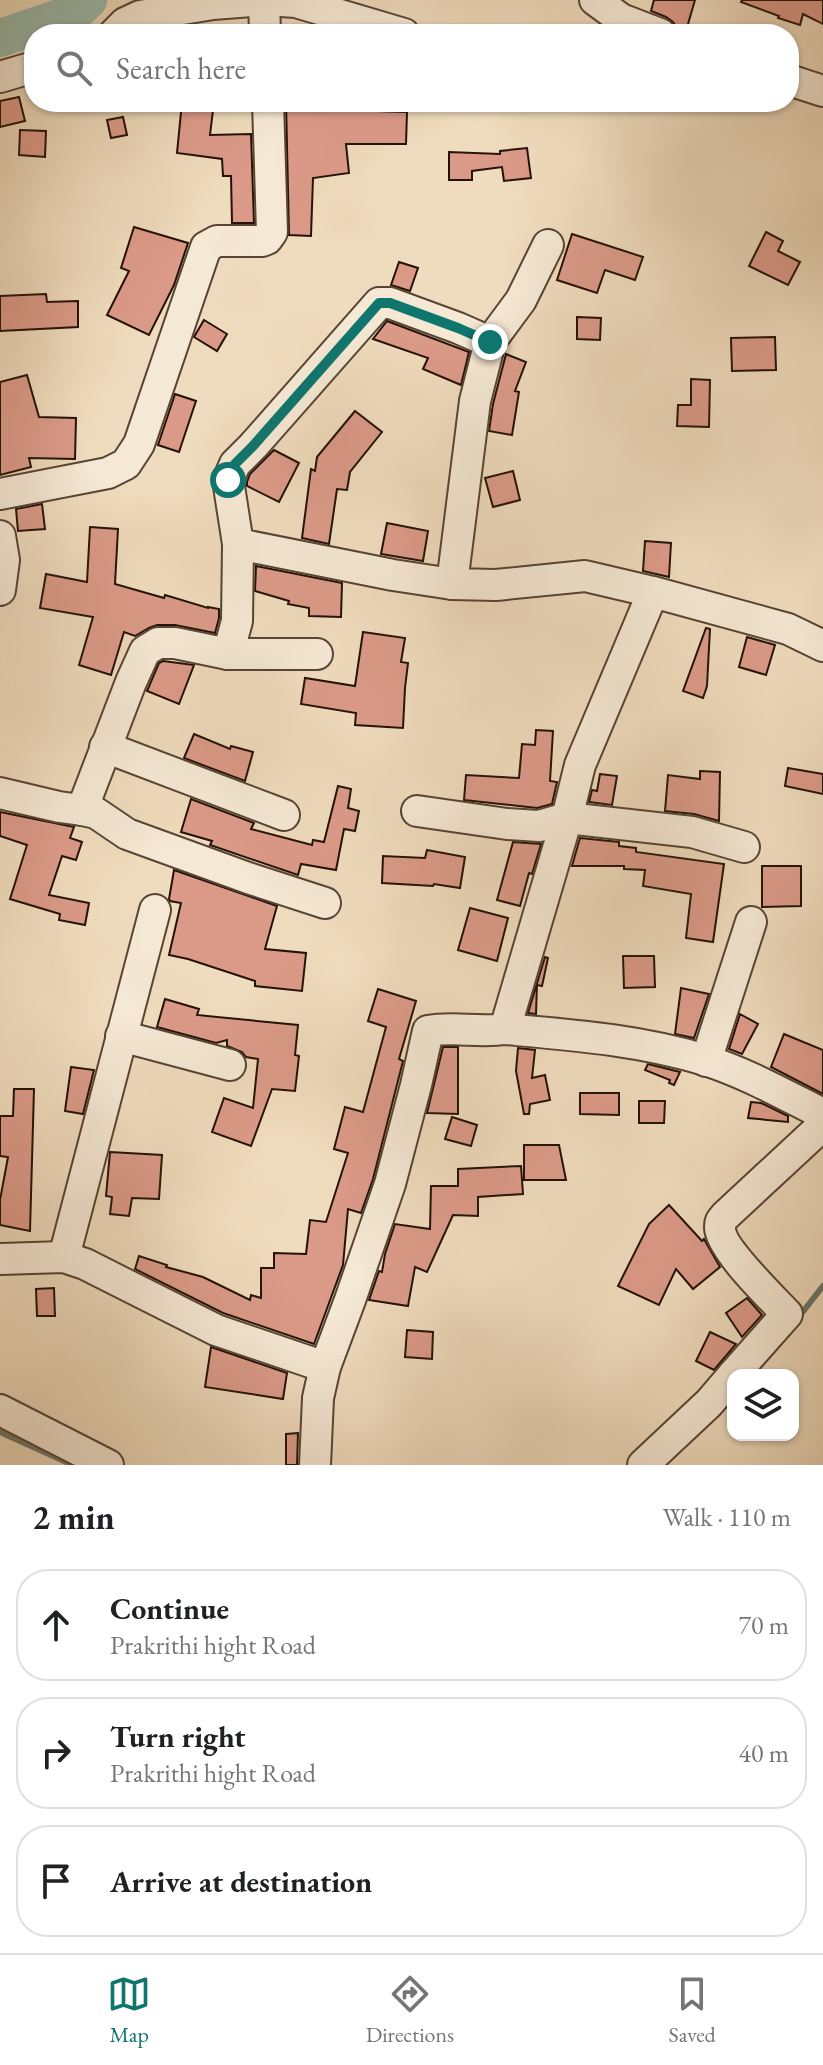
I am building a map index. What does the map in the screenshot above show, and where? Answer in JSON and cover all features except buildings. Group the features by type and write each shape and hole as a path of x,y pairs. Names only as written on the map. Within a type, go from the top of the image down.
{"street":[{"path":"264,0 265,24"},
{"path":"124,24 140,16 213,4 264,0 296,1 371,24"},
{"path":"595,0 625,10 645,24"},
{"path":"0,77 24,70"},
{"path":"799,83 823,91"},
{"path":"0,494 108,473 126,464 139,444 206,247 217,241 262,241 271,236 268,112"},
{"path":"452,584 475,401 490,342 521,300 548,245"},
{"path":"228,654 237,621 238,544 228,480 235,464 379,303 390,303 490,342"},
{"path":"0,536 4,560 0,590"},
{"path":"238,544 452,584 496,585 585,576 788,629 823,646"},
{"path":"505,1029 580,765 653,592"},
{"path":"82,810 145,651 158,643 175,643 228,654 317,654"},
{"path":"105,747 284,815"},
{"path":"0,793 96,813 127,834 325,903"},
{"path":"417,811 539,826 567,818 692,832 744,847"},
{"path":"64,1257 155,910"},
{"path":"706,1061 751,922"},
{"path":"315,1465 318,1398 325,1367 390,1184 428,1031 505,1029 619,1040 706,1061 823,1114"},
{"path":"121,1036 230,1065"},
{"path":"738,1369 787,1314 726,1247 720,1223 823,1125"},
{"path":"0,1259 64,1257 85,1264 216,1330 325,1367"},
{"path":"643,1465 727,1382"},
{"path":"0,1410 108,1465"}],"waterway":[{"path":"41,24 74,13 88,0"},
{"path":"0,38 24,30"},
{"path":"798,1318 823,1286"},
{"path":"0,1432 73,1465"}],"route":[{"path":"228,480 235,464 379,303 390,303 490,342"}]}
